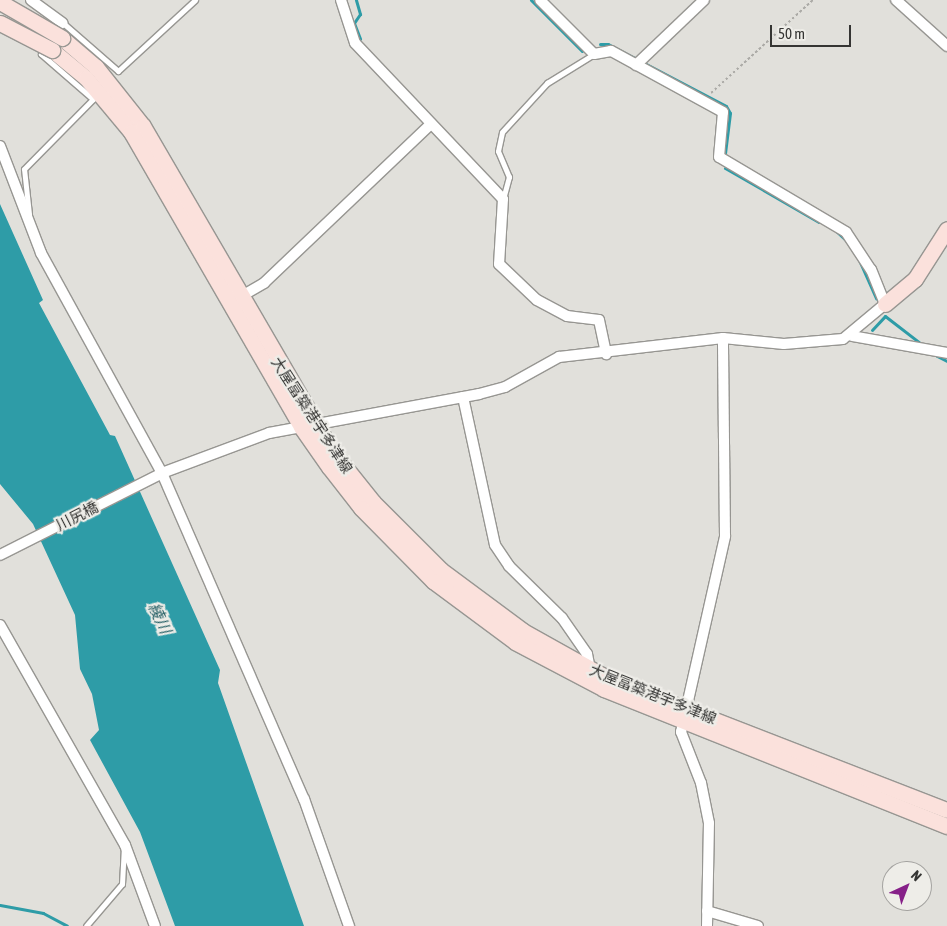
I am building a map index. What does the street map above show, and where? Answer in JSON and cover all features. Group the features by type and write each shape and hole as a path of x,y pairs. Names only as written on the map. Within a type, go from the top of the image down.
{"main road":[{"name":"大屋冨築港宇多津線","path":"0,2 63,31 96,67 143,126 240,297 307,426 368,496 441,570 523,631 590,669 685,713 947,826"},
{"name":"大屋冨築港宇多津線","path":"0,23 52,50 86,78 131,132 307,426 389,539 474,612 559,667 947,810"},
{"path":"885,304 916,278 947,229"}],"street":[{"path":"31,0 63,31"},
{"path":"341,0 355,43 502,199 499,264 544,304 567,316 600,320 606,354"},
{"path":"540,0 594,54 606,49 639,62 723,112 719,157 846,232 871,270 885,304 852,336"},
{"path":"639,62 704,0"},
{"path":"896,0 947,46"},
{"path":"240,297 264,283 431,124"},
{"path":"0,146 27,219 87,342 158,475 304,798 349,926"},
{"name":"川尻橋","path":"0,555 158,475 234,444 307,426 505,387 552,359 606,354 668,342 723,338 784,344 852,336 947,353"},
{"path":"707,926 709,823 695,764 682,735 685,713 725,536 723,338"},
{"path":"463,396 495,545 509,566 562,618 587,654 590,669"},
{"path":"0,626 125,845 155,926"},
{"path":"707,911 758,926"}],"lane":[{"path":"27,219 24,169 93,99 41,54 63,31 118,71 195,0"},
{"path":"502,199 509,177 498,151 502,132 546,83 594,54"},
{"path":"86,926 122,884 125,845"}],"path":[{"path":"708,95 813,0"}],"water":[{"name":"綾川","path":"0,204 43,300 39,303 110,435 115,436 220,670 218,683 304,926 175,926 140,832 90,740 99,730 92,694 80,669 75,615 33,524 0,484"}],"waterway":[{"path":"356,0 360,14 354,23 360,39"},
{"path":"531,0 582,51"},
{"path":"600,44 608,44 726,106 730,113 725,153"},
{"path":"725,168 819,222"},
{"path":"836,231 848,242"},
{"path":"859,260 876,298"},
{"path":"872,330 885,316 920,343"},
{"path":"937,356 947,361"},
{"path":"0,905 43,913 67,926"}]}
